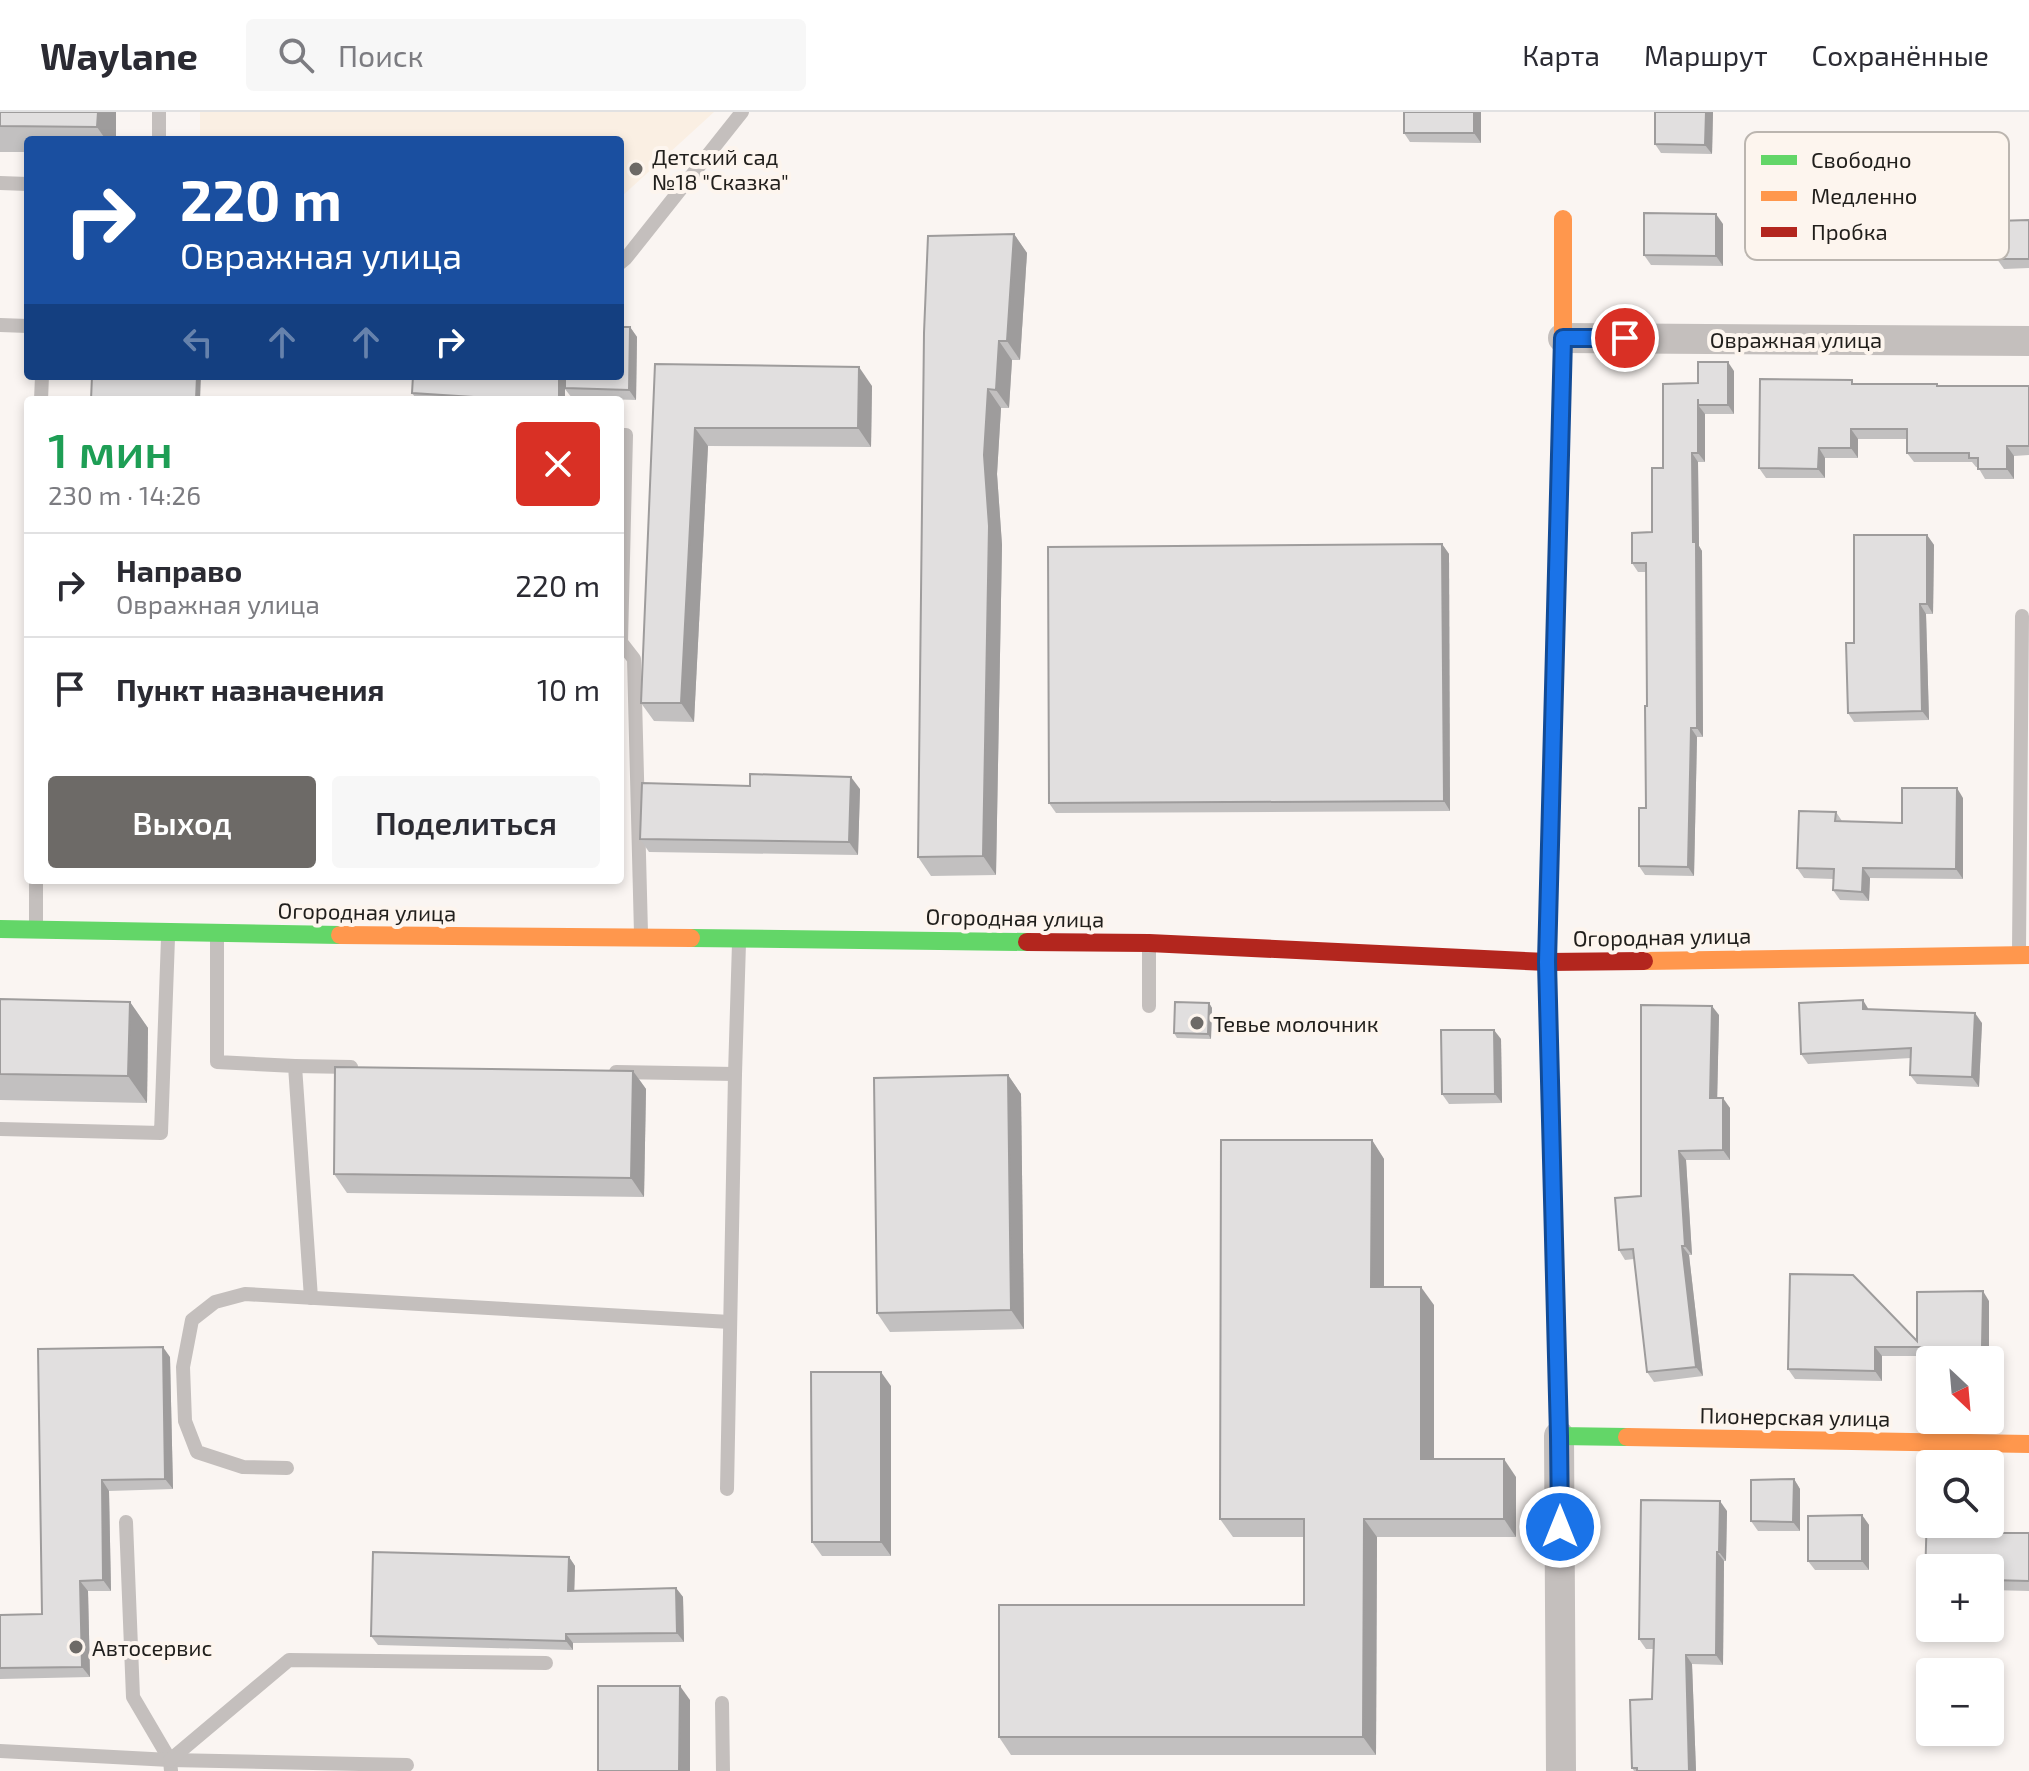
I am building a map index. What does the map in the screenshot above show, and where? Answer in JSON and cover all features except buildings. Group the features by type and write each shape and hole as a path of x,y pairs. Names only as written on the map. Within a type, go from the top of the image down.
{"street":[{"path":"1561,1771 1559,1436 1547,962 1563,338 1563,219"},
{"name":"Овражная улица","path":"1563,338 2029,341"},
{"name":"Огородная улица","path":"0,929 1149,943 1547,962 2024,955"},
{"name":"Пионерская улица","path":"1559,1436 2029,1444"}],"lane":[{"path":"159,112 159,136"},
{"path":"624,260 742,112"},
{"path":"0,183 24,184"},
{"path":"0,325 24,326"},
{"path":"624,435 624,517"},
{"path":"2022,616 2024,955"},
{"path":"624,645 634,659 641,938"},
{"path":"36,884 36,930"},
{"path":"0,1129 161,1133 168,933"},
{"path":"217,934 217,1062 358,1067"},
{"path":"727,1489 739,939"},
{"path":"1149,943 1149,1006"},
{"path":"295,1066 311,1298"},
{"path":"609,1072 735,1074"},
{"path":"287,1468 243,1467 197,1452 185,1421 183,1367 192,1320 215,1302 245,1294 730,1322"},
{"path":"126,1522 133,1697 170,1766"},
{"path":"170,1766 289,1660 546,1663"},
{"path":"722,1703 723,1771"},
{"path":"0,1751 170,1766 407,1765"}],"shaded area":[{"name":"Детский сад №18 \"Сказка\"","path":"200,112 714,112 624,194 624,136 200,136"}],"traffic: fast":[{"path":"0,929 340,935"},
{"path":"691,938 1027,942"},
{"path":"1547,965 1559,1436 1627,1437"}],"traffic: slow":[{"path":"1558,538 1563,219"},
{"path":"340,935 691,938"},
{"path":"1644,961 2029,955"},
{"path":"1627,1437 2029,1444"}],"traffic: jam":[{"path":"1547,965 1558,538"},
{"path":"1027,942 1149,943 1547,962 1644,961"}],"place":[{"name":"Детский сад №18 \"Сказка\"","path":"636,169"},
{"name":"Тевье молочник","path":"1197,1023"},
{"name":"Автосервис","path":"76,1647"}],"route":[{"path":"1560,1527 1547,962 1563,338 1625,338"}]}
